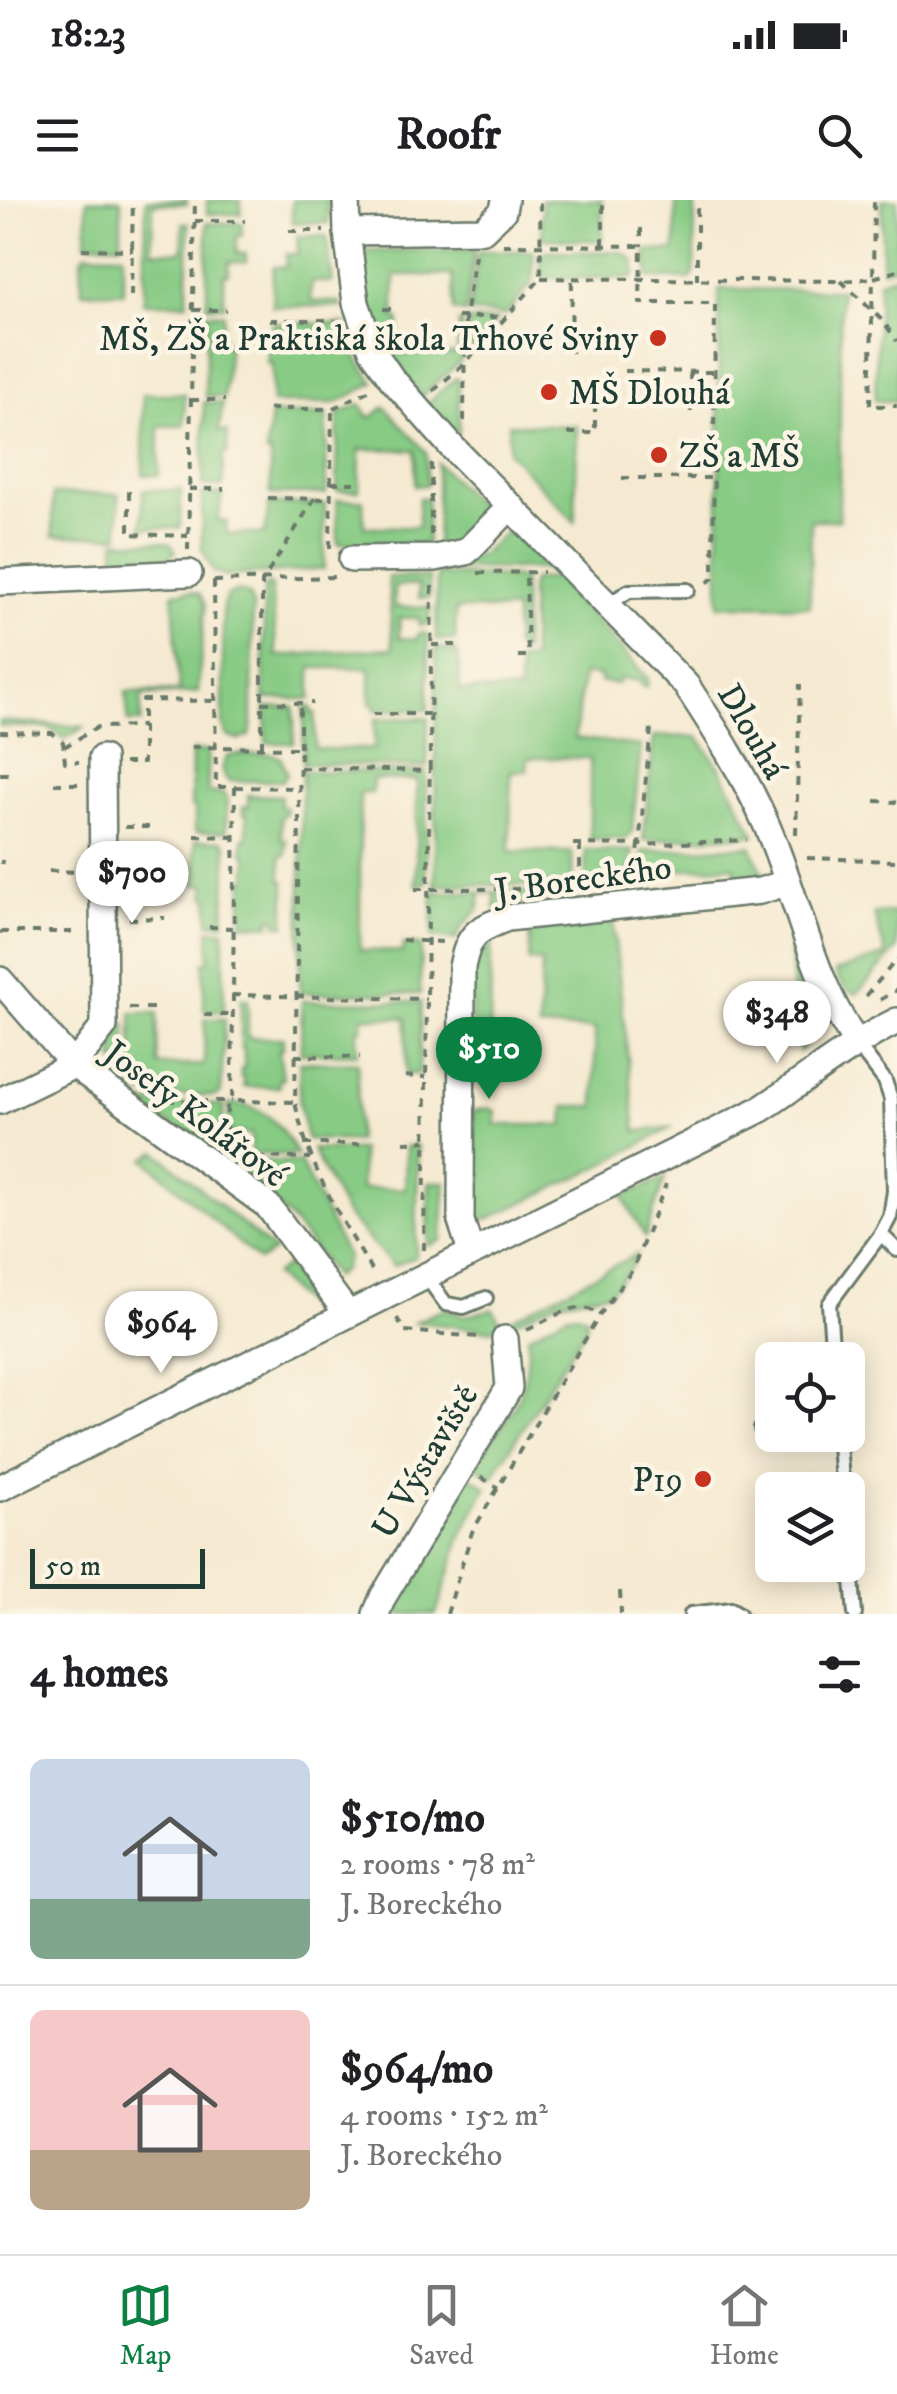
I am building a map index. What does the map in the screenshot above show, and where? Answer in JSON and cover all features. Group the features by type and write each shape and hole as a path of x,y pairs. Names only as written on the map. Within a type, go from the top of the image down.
{"street":[{"name":"Dlouhá","path":"346,200 346,232 360,314 372,350 414,407 686,685 766,824 834,1012 856,1042"},
{"path":"346,232 483,230 503,211 505,200"},
{"path":"341,558 431,558 466,552 511,506"},
{"path":"0,582 190,573"},
{"name":"Josefy Kolářové","path":"74,1064 104,1026 102,761"},
{"name":"J. Boreckého","path":"470,1252 461,1221 462,966 467,944 480,928 507,918 760,890 786,883"},
{"name":"Josefy Kolářové","path":"0,980 74,1064 268,1206 347,1314"},
{"path":"0,1488 347,1314 425,1265 470,1252 761,1110 814,1076 856,1042 897,1021"},
{"path":"0,1101 74,1064"},
{"name":"U Výstaviště","path":"376,1614 509,1388 505,1339"}],"lane":[{"path":"609,604 629,590 688,590"},
{"path":"832,1342 830,1304 881,1234 890,1217 894,1191 891,1099 885,1080 856,1042"},
{"path":"881,1234 897,1250"},
{"path":"425,1265 446,1304 464,1307 486,1298"},
{"path":"852,1582 855,1614"},
{"path":"691,1614 731,1610 739,1614"}],"path":[{"path":"131,296 133,200"},
{"path":"195,200 188,536 190,573 214,581 216,787 299,788"},
{"path":"414,407 464,364 541,278 540,200"},
{"path":"603,200 603,245"},
{"path":"696,280 697,200"},
{"path":"874,200 870,406 897,406"},
{"path":"194,221 245,221"},
{"path":"640,228 640,303 715,303 713,578 698,590 688,590"},
{"path":"288,231 346,232"},
{"path":"501,244 640,246"},
{"path":"464,434 465,317 476,245"},
{"path":"82,249 133,250"},
{"path":"541,278 841,281 897,271"},
{"path":"572,278 572,353"},
{"path":"841,281 884,320 897,341"},
{"path":"193,310 226,310"},
{"path":"270,320 342,320 360,314"},
{"path":"457,317 506,317"},
{"path":"624,371 715,372"},
{"path":"690,372 691,420"},
{"path":"269,409 332,409 392,379"},
{"path":"191,400 226,400"},
{"path":"568,433 595,432 595,403"},
{"path":"332,409 331,499 341,558"},
{"path":"425,1265 431,465 442,456"},
{"path":"622,478 714,478"},
{"path":"331,483 359,483"},
{"path":"189,489 224,489"},
{"path":"129,491 129,534 188,536"},
{"path":"420,493 431,493"},
{"path":"268,498 331,499"},
{"path":"262,747 262,582 315,498"},
{"path":"518,656 528,656 526,574"},
{"path":"432,645 457,645"},
{"path":"796,839 800,684"},
{"path":"102,761 145,763 143,700 216,701"},
{"path":"262,703 313,703"},
{"path":"300,703 295,1102 310,1158 379,1284"},
{"path":"373,714 431,714"},
{"path":"64,748 98,727 143,726"},
{"path":"633,903 651,729"},
{"path":"0,732 52,733 64,748 66,762"},
{"path":"192,747 300,748"},
{"path":"300,768 430,771"},
{"path":"0,774 10,774"},
{"path":"235,787 226,1156 310,1158"},
{"path":"876,801 897,802"},
{"path":"195,836 234,837"},
{"path":"573,844 754,840"},
{"path":"580,844 580,889"},
{"path":"796,858 897,861"},
{"path":"48,872 104,872"},
{"path":"414,888 542,889"},
{"path":"0,932 164,918"},
{"path":"209,927 232,928"},
{"path":"402,940 428,940"},
{"path":"866,996 897,959"},
{"path":"876,1002 897,990"},
{"path":"232,995 426,999"},
{"path":"104,1007 160,1008"},
{"path":"204,1015 232,1015"},
{"path":"296,1056 360,1057"},
{"path":"404,1076 426,1076"},
{"path":"122,1100 295,1102"},
{"path":"404,1142 426,1141"},
{"path":"304,1144 360,1144"},
{"path":"446,1614 472,1532 600,1316 633,1268 650,1232 670,1171"},
{"path":"392,1308 404,1330 505,1339 564,1311 586,1308 600,1316"},
{"path":"620,1591 621,1614"}],"green space":[{"path":"87,200 121,200 121,244 86,243"},
{"path":"146,200 187,200 187,204 153,204 152,251 182,252 183,223 189,223 187,303 144,303"},
{"path":"207,200 241,200 241,214 207,214"},
{"path":"292,200 328,200 328,223 292,223"},
{"path":"542,200 602,200 602,241 546,239 542,235"},
{"path":"676,200 695,200 694,274 690,279 649,278 646,251 675,250"},
{"path":"882,200 897,200 897,256 894,267 882,270"},
{"path":"207,223 242,223 237,253 246,254 246,262 229,262 229,274 224,275 224,306 207,306"},
{"path":"297,236 327,236 333,282 311,282 311,301 339,302 341,307 272,306 273,267 286,267 286,254 298,254"},
{"path":"475,250 465,313 454,311 453,275 395,275 394,318 399,319 399,354 457,354 462,322 461,361 421,397 387,348 367,307 363,267 369,251"},
{"path":"479,251 534,251 532,283 506,315 469,312"},
{"path":"546,251 623,252 634,261 635,275 546,278 541,273 541,255"},
{"path":"85,253 123,254 123,292 82,292 81,258 85,258"},
{"path":"897,275 897,401 875,401 879,281"},
{"path":"719,289 841,290 839,520 811,520 810,606 719,605"},
{"path":"207,313 224,314 221,342 229,343 224,397 205,396"},
{"path":"497,320 468,353 468,321"},
{"path":"272,323 345,324 359,361 374,383 336,403 272,403 272,363 267,363"},
{"path":"456,378 459,431 455,434 426,404"},
{"path":"143,394 185,394 184,426 159,426 159,475 143,475"},
{"path":"204,402 223,403 219,431 228,432 223,486 203,486"},
{"path":"360,404 370,418 385,407 426,452 427,485 415,486 415,450 360,449 359,491 337,491 338,414"},
{"path":"271,414 327,414 326,494 270,494 271,454 266,453"},
{"path":"509,424 577,426 575,522 508,452"},
{"path":"437,463 490,517 478,532 437,551"},
{"path":"143,490 181,490 180,528 142,528"},
{"path":"53,494 119,494 119,536 53,536"},
{"path":"202,494 222,494 218,520 226,521 227,534 265,534 269,504 325,504 324,569 225,576 213,571 202,549"},
{"path":"419,498 427,498 427,544 338,544 337,500 363,500 364,527 418,527"},
{"path":"506,532 512,532 548,569 439,568 480,555"},
{"path":"115,541 164,542 176,552 164,560 115,560"},
{"path":"437,574 518,577 523,581 524,652 515,646 515,610 456,609 455,640 436,640"},
{"path":"388,577 429,577 429,598 419,598 418,585 395,586 395,607 430,607 425,625 419,625 419,618 400,618 399,638 418,639 419,633 428,636 428,710 375,710 374,704 370,704 370,668 311,668 311,699 264,699 264,586 271,585 277,656 393,648"},
{"path":"556,577 648,679 647,687 641,686 641,681 620,678 618,684 600,682 600,676 583,674 575,738 641,746 632,832 626,839 590,839 590,758 528,758 527,771 511,771 510,851 572,852 573,885 435,885 436,648 455,649 459,655 460,690 519,691 519,660 532,659 530,588 533,580"},
{"path":"238,591 249,595 253,606 252,725 249,736 239,740 227,736 223,726 223,605 227,596"},
{"path":"173,593 200,594 205,604 198,692 141,696 141,722 128,722 126,692 179,691"},
{"path":"266,707 294,707 294,743 266,743"},
{"path":"304,707 311,707 315,713 315,749 374,749 375,719 428,718 427,767 303,764"},
{"path":"0,721 84,727 65,739 49,728 0,726"},
{"path":"654,736 698,737 720,768 755,835 643,840"},
{"path":"192,751 208,751 208,792 223,793 227,799 226,832 195,832 195,808 191,807"},
{"path":"272,754 281,758 287,774 282,781 228,781 224,763 228,756"},
{"path":"302,771 426,772 426,883 416,885 417,780 373,779 372,793 360,793 360,950 403,952 403,944 421,945 420,994 300,993"},
{"path":"248,795 281,796 280,807 286,807 286,814 281,815 281,839 286,840 286,855 281,856 285,925 277,925 277,918 271,918 270,925 242,924 243,880 247,879 243,839 247,838 247,815 243,814 243,807 248,807"},
{"path":"195,840 223,841 227,846 224,923 209,923 205,885 195,884"},
{"path":"751,846 764,876 737,882 734,866 641,872 643,851"},
{"path":"586,850 633,851 627,884 585,885"},
{"path":"433,892 550,892 550,899 495,909 495,893 480,894 479,909 455,940 432,937"},
{"path":"612,912 636,1131 673,1127 595,1169 490,1218 474,1221 468,1214 474,1111 496,1111 496,1125 564,1125 565,1106 595,1106 595,1029 539,1028 542,962 529,961 530,924"},
{"path":"897,912 897,949 857,994 849,991 835,972 886,955 874,914"},
{"path":"209,930 224,930 224,1011 204,1011 204,962 209,962"},
{"path":"790,940 812,1013 808,1040 800,1051 794,1009"},
{"path":"491,944 490,1079 472,1079 471,969"},
{"path":"241,999 248,999 248,1038 283,1038 283,1049 279,1050 283,1079 279,1079 279,1087 244,1087"},
{"path":"302,1001 421,1002 419,1074 406,1074 406,1018 362,1017 362,1029 357,1030 357,1054 301,1053"},
{"path":"132,1013 157,1013 158,1065 204,1065 205,1019 225,1019 221,1092 215,1096 132,1094"},
{"path":"114,1023 126,1023 125,1076 114,1059"},
{"path":"300,1062 358,1063 357,1141 307,1139 299,1103"},
{"path":"137,1103 223,1105 223,1156 218,1156"},
{"path":"229,1104 252,1108 270,1118 297,1155 251,1154 251,1134 229,1133"},
{"path":"406,1146 418,1146 416,1257 393,1266 345,1213 312,1149 361,1150 361,1188 405,1189"},
{"path":"156,1151 274,1251 259,1261 145,1159"},
{"path":"245,1160 300,1162 347,1257 343,1270 334,1277 291,1220 238,1171"},
{"path":"665,1178 645,1237 623,1196"},
{"path":"429,1182 446,1182 442,1240 428,1246"},
{"path":"637,1254 610,1292 558,1301 503,1328 487,1330 415,1322 446,1308 463,1316 493,1309 501,1324"},
{"path":"288,1265 305,1286 308,1308 274,1275"},
{"path":"577,1313 586,1316 587,1326 492,1477 475,1466 515,1406 525,1375 528,1336"},
{"path":"467,1475 487,1487 462,1533 436,1614 384,1614"}],"place":[{"name":"MŠ, ZŠ a Praktiská škola Trhové Sviny","path":"658,338"},
{"name":"MŠ Dlouhá","path":"549,392"},
{"name":"ZŠ a MŠ","path":"659,455"},
{"name":"P19","path":"703,1479"}]}
